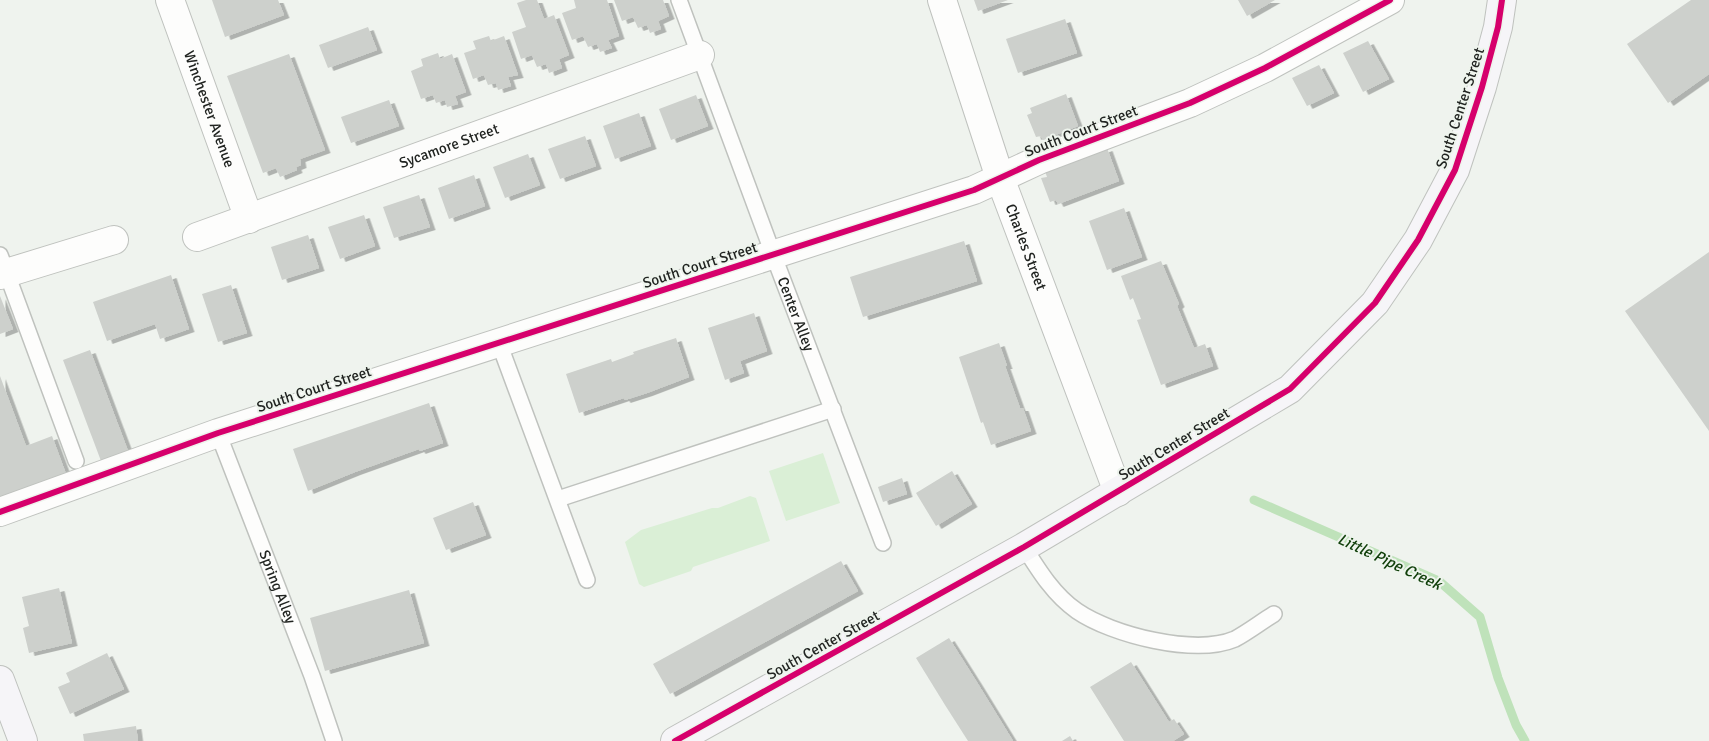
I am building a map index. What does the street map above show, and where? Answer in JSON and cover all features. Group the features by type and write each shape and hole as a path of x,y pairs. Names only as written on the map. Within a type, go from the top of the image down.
{"street":[{"name":"Winchester Avenue","path":"170,0 249,219"},
{"name":"Charles Street","path":"942,0 1000,178 1118,492"},
{"name":"South Court Street","path":"0,512 218,433 773,254 938,203 1039,160 1190,102 1265,68 1390,0"},
{"name":"South Center Street","path":"675,741 1024,547 1290,389 1375,303 1418,240 1455,170 1482,87 1498,27 1502,0"},
{"name":"Sycamore Street","path":"197,237 700,55"},
{"path":"2,268 114,240"},
{"path":"0,680 23,741"}],"lane":[{"name":"Center Alley","path":"679,0 883,543"},
{"path":"2,268 76,461"},
{"path":"499,343 587,580"},
{"path":"558,499 833,409"},
{"name":"Spring Alley","path":"218,433 312,676 334,741"},
{"path":"1024,547 1056,593 1078,612 1111,629 1151,640 1196,646 1234,639 1274,614"}],"green space":[{"path":"823,453 840,503 786,521 769,471"},
{"path":"750,496 756,498 770,541 693,567 691,571 644,587 639,584 625,542 641,530 712,508 718,508"}],"building":[{"path":"212,0 278,0 284,15 225,37"},
{"path":"526,0 537,0 544,19 554,15 569,55 559,59 562,68 549,73 546,64 537,67 532,55 521,59 512,32 526,27 517,3"},
{"path":"574,0 607,0 619,36 608,40 612,48 600,52 597,44 588,47 583,36 572,40 562,13 576,8"},
{"path":"614,0 663,0 669,16 658,21 661,29 650,33 647,25 638,28 633,17 622,21"},
{"path":"974,0 1008,0 978,11"},
{"path":"1238,0 1275,0 1247,16"},
{"path":"1691,0 1709,0 1709,74 1668,103 1627,44"},
{"path":"1065,19 1077,53 1018,73 1006,39"},
{"path":"368,27 377,50 328,68 319,45"},
{"path":"489,36 491,41 504,36 518,75 508,77 511,86 498,90 496,83 488,85 484,75 473,79 464,53 476,49 473,41"},
{"path":"1368,41 1389,79 1363,92 1343,53"},
{"path":"438,53 440,59 452,54 466,92 455,96 458,104 447,107 445,100 436,103 433,95 421,99 411,71 423,66 421,59"},
{"path":"289,54 325,150 300,159 301,165 296,167 297,170 280,177 276,168 263,173 227,76"},
{"path":"1319,65 1334,93 1307,106 1292,78"},
{"path":"1066,94 1078,126 1043,140 1041,136 1036,137 1027,115 1032,113 1030,108"},
{"path":"696,95 708,126 671,140 659,109"},
{"path":"389,100 399,126 351,143 341,117"},
{"path":"639,113 651,146 615,159 603,126"},
{"path":"585,136 596,166 560,179 548,149"},
{"path":"1107,148 1119,181 1058,204 1056,200 1050,202 1041,178 1047,177 1045,171"},
{"path":"528,154 540,185 505,198 493,167"},
{"path":"474,175 485,206 449,219 438,188"},
{"path":"419,195 430,227 394,238 383,207"},
{"path":"1124,208 1142,257 1107,270 1089,221"},
{"path":"364,215 375,246 340,259 328,227"},
{"path":"308,235 319,268 282,280 271,247"},
{"path":"964,241 977,281 863,317 850,277"},
{"path":"1709,252 1709,431 1625,311"},
{"path":"1161,261 1179,304 1177,306 1194,348 1205,344 1213,366 1161,385 1137,320 1141,319 1133,298 1130,300 1121,276"},
{"path":"171,275 189,329 160,339 155,324 107,341 93,302"},
{"path":"231,285 247,333 218,342 202,294"},
{"path":"0,296 13,329 0,334"},
{"path":"754,313 767,351 740,361 744,373 725,380 708,328"},
{"path":"676,338 689,377 647,393 625,400 624,398 579,413 566,374 611,359 612,362 634,354 633,352"},
{"path":"999,343 1020,408 1023,408 1031,431 991,445 983,422 981,423 959,357"},
{"path":"90,350 128,451 101,461 63,360"},
{"path":"0,376 26,446 52,436 66,474 0,500"},
{"path":"429,403 443,443 420,451 419,449 308,491 293,449"},
{"path":"952,471 972,504 936,526 916,493"},
{"path":"902,478 907,494 883,502 878,487"},
{"path":"473,502 486,535 446,550 433,518"},
{"path":"841,561 858,591 670,694 653,664"},
{"path":"59,588 72,643 29,653 23,628 29,626 22,597"},
{"path":"409,590 424,643 325,671 310,618"},
{"path":"949,638 1013,741 968,741 945,705 916,658"},
{"path":"107,653 124,689 70,714 58,687 70,682 66,673"},
{"path":"1131,662 1169,722 1174,719 1184,734 1173,741 1124,741 1090,687"},
{"path":"136,726 138,741 84,741 83,734"},
{"path":"1070,736 1073,741 1062,741"}],"waterway":[{"name":"Little Pipe Creek","path":"1254,500 1439,581 1480,617 1498,678 1516,725 1525,741"}],"cycle path":[{"path":"0,512 218,433 974,190 1039,160 1190,103 1265,68 1390,0"},
{"path":"675,741 1024,547 1290,389 1375,303 1418,240 1455,170 1482,87 1498,27 1502,0"}]}
